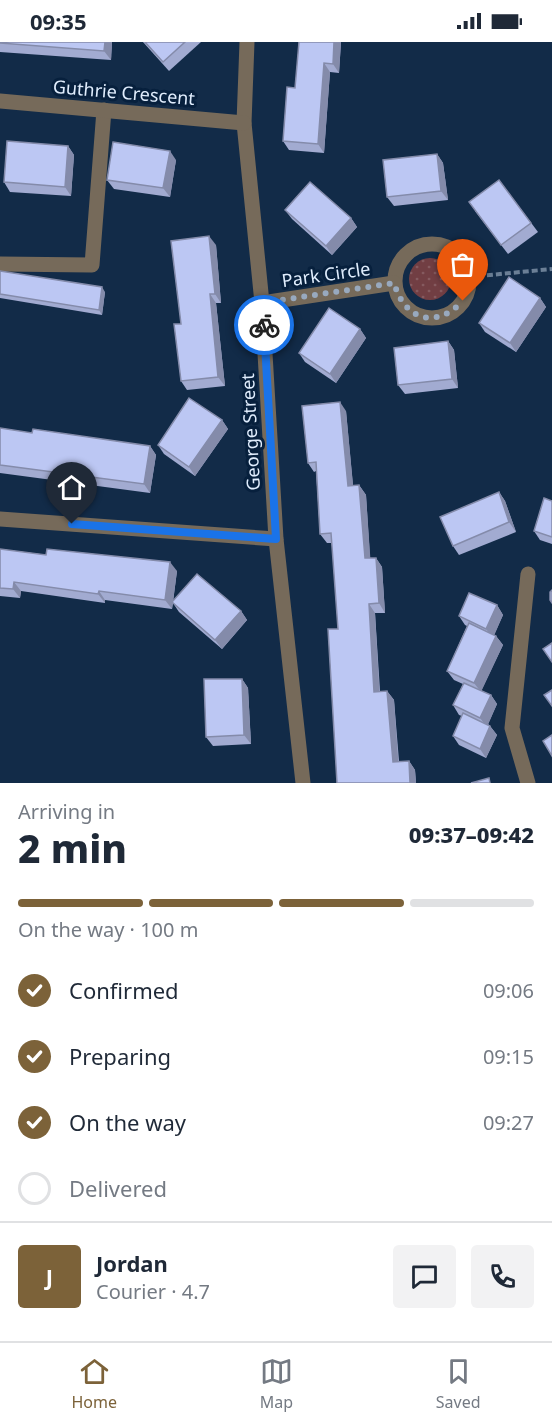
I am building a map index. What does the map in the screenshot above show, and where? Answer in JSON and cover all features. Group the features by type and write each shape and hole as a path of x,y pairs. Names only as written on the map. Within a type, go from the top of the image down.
{"street":[{"name":"George Street","path":"247,42 244,123 262,303 276,539 303,783"},
{"name":"Guthrie Crescent","path":"0,101 244,123"},
{"path":"0,264 92,265 104,110"},
{"name":"Park Circle","path":"437,244 458,254 465,264 469,277 468,290 463,301 453,312 438,318 422,317 411,312 399,299 394,283 396,269 410,250 420,245 437,244"},
{"name":"Park Circle","path":"262,303 394,283"},
{"path":"0,519 276,539"},
{"path":"528,574 512,728 528,783"}],"path":[{"path":"469,277 552,269"}],"shaded area":[{"path":"430,258 445,264 451,279 445,294 430,300 415,294 409,279 415,264"}],"building":[{"path":"0,42 105,42 104,51"},
{"path":"145,42 185,42 163,62"},
{"path":"299,42 334,42 333,64 324,63 318,144 283,141 287,87 295,88"},
{"path":"7,141 68,146 65,187 4,182"},
{"path":"113,142 170,151 163,188 107,180"},
{"path":"437,154 441,191 387,197 383,160"},
{"path":"499,180 531,223 501,245 469,202"},
{"path":"310,182 351,218 326,246 285,210"},
{"path":"209,236 215,294 210,294 218,377 181,381 174,324 181,324 171,241"},
{"path":"0,271 102,287 99,310 0,294"},
{"path":"509,277 540,298 510,343 479,323"},
{"path":"329,308 360,329 330,374 299,353"},
{"path":"448,341 452,379 398,385 394,348"},
{"path":"189,398 222,420 189,467 158,445"},
{"path":"340,402 348,486 359,485 365,558 376,558 379,603 369,604 374,692 387,691 393,762 409,761 410,783 337,783 328,629 338,629 331,533 320,534 316,462 308,463 302,406"},
{"path":"0,428 32,433 33,429 150,446 144,484 0,465"},
{"path":"499,492 509,522 453,546 440,517"},
{"path":"544,498 552,501 552,537 534,531"},
{"path":"0,549 46,555 47,549 170,562 165,600 99,591 98,594 14,582 13,589 0,588"},
{"path":"197,574 241,611 215,640 172,602"},
{"path":"469,593 497,605 486,629 459,616"},
{"path":"469,623 496,636 474,683 447,671"},
{"path":"552,643 552,662 543,649"},
{"path":"204,679 242,679 244,735 206,737"},
{"path":"464,683 491,695 480,718 453,705"},
{"path":"552,690 552,706 544,695"},
{"path":"463,713 490,726 480,749 453,736"},
{"path":"552,735 552,756 543,741"},
{"path":"489,778 490,783 471,783"}],"way so far":[{"path":"264,325 262,303 394,283 399,299 411,312 422,317 443,317 453,312 463,301"}],"route":[{"path":"72,524 276,539 264,325"}]}
